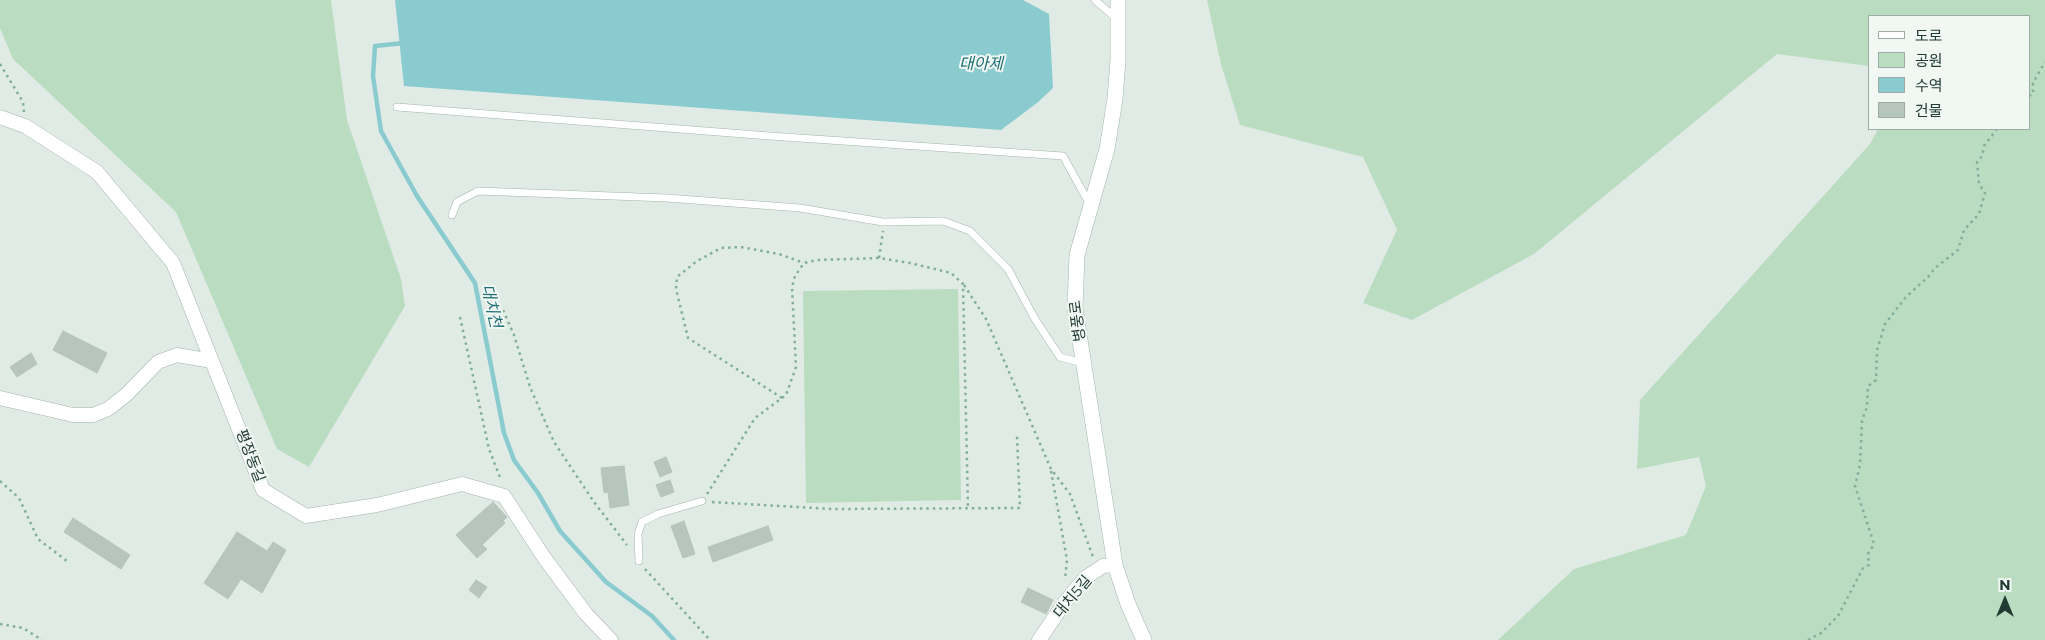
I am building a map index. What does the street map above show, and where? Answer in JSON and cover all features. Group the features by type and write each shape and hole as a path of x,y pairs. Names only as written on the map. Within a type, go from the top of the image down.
{"main road":[{"name":"병풍로","path":"1118,0 1116,99 1107,149 1077,255 1075,308 1115,565 1128,604 1144,640"}],"street":[{"name":"평장동길","path":"0,117 25,126 96,172 174,263 263,490 306,516 377,505 462,484 504,496"},
{"path":"0,398 73,415 93,415 108,409 127,394 158,362 177,355 212,361"},
{"path":"504,496 586,614 610,640"},
{"name":"대치5길","path":"1039,640 1085,578 1103,566 1115,565"}],"lane":[{"path":"1095,0 1119,21"},
{"path":"397,107 770,136 1063,156 1091,206"},
{"path":"452,215 457,202 478,191 667,198 800,208 883,222 943,221 970,231 1008,269 1035,319 1060,357 1084,363"},
{"path":"640,562 638,534 642,522 658,514 702,501"}],"path":[{"path":"2030,96 2033,94 2033,83 2045,62"},
{"path":"0,64 23,102 25,126"},
{"path":"1808,640 1821,633 1838,616 1863,568 1869,565 1868,554 1874,544 1855,486 1860,465 1862,420 1868,408 1868,386 1876,380 1877,350 1885,324 1906,297 1935,268 1958,250 1964,230 1979,214 1986,193 1979,184 1977,162 1982,156 1984,146 1996,130"},
{"path":"879,258 883,222"},
{"path":"782,398 688,338 676,289 677,277 697,261 721,248 741,247 778,254 804,263 817,260 879,258 951,273 963,284 986,319 1051,469 1067,560 1062,607"},
{"path":"804,263 795,276 792,287 796,367 786,395 756,418 702,501 832,509 1020,508 1017,436"},
{"path":"963,284 968,508"},
{"path":"504,310 530,387 554,442 594,502 640,562 710,640"},
{"path":"460,317 489,449 500,476 504,496"},
{"path":"1051,469 1070,494 1097,570"},
{"path":"0,481 19,498 38,539 67,562"},
{"path":"0,624 23,628 42,640"}],"green space":[{"path":"0,0 331,0 347,120 401,279 405,306 309,467 277,449 176,212 13,59 0,28"},
{"path":"1207,0 2045,0 2045,640 1498,640 1574,569 1686,535 1706,486 1699,457 1637,469 1640,400 1870,144 1877,130 2030,130 2030,15 1868,15 1868,66 1777,54 1534,254 1412,320 1363,303 1397,230 1363,157 1240,125 1221,64"},
{"path":"958,289 961,500 806,503 803,291"}],"water":[{"name":"대아제","path":"395,0 1023,0 1049,14 1053,88 1037,103 1001,130 404,86"}],"building":[{"path":"63,331 107,353 97,373 53,350"},
{"path":"31,353 37,364 17,377 10,367"},
{"path":"666,457 672,472 660,477 654,462"},
{"path":"624,466 629,505 610,508 608,492 604,493 601,468"},
{"path":"670,480 674,492 661,497 656,485"},
{"path":"493,502 507,517 503,521 505,523 482,545 487,549 477,558 456,535"},
{"path":"73,518 130,555 121,569 64,532"},
{"path":"684,521 695,554 683,558 671,526"},
{"path":"768,526 773,540 713,562 708,547"},
{"path":"237,532 267,551 273,542 286,550 262,593 241,579 228,599 204,583"},
{"path":"476,580 487,587 479,598 469,590"},
{"path":"1028,588 1053,600 1046,614 1021,602"}],"waterway":[{"name":"대치천","path":"404,43 375,46 373,76 381,131 417,196 475,283 504,433 514,460 538,493 560,531 606,582 652,616 674,640"}]}
